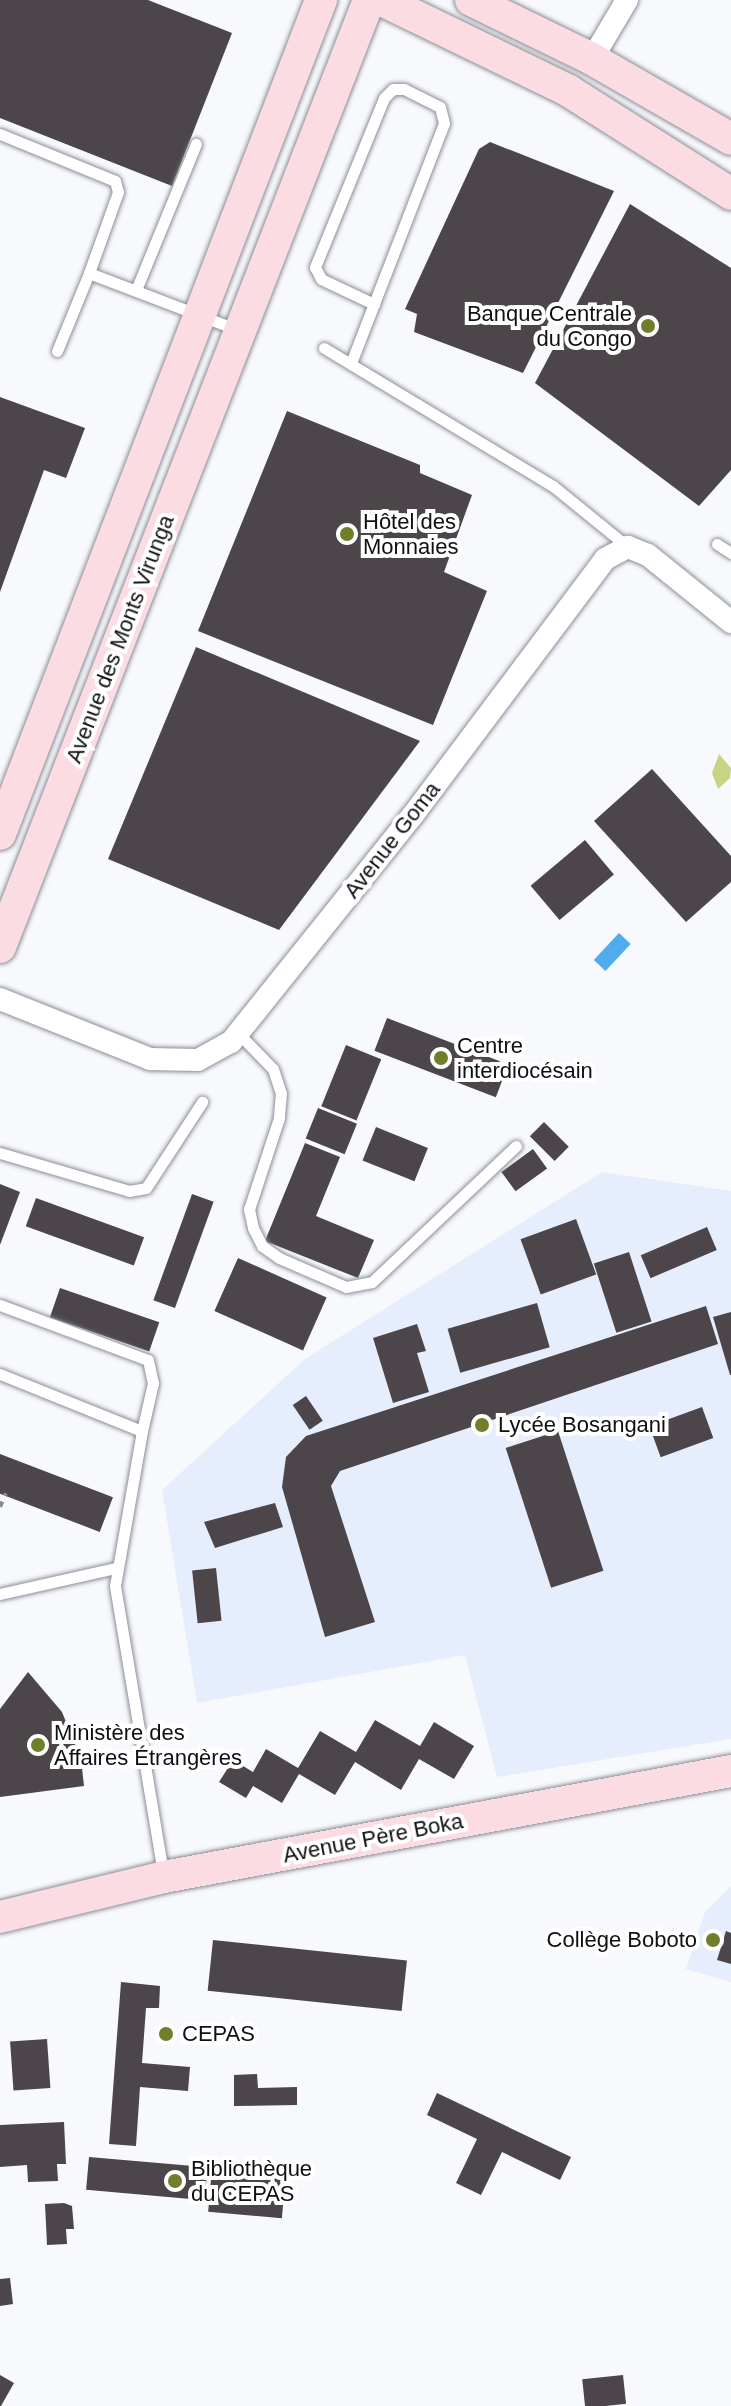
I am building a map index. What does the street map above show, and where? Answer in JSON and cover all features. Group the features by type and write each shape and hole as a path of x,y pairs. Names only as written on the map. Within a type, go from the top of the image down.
{"street":[{"name":"Avenue des Monts Virunga","path":"0,834 321,0"},
{"name":"Avenue des Monts Virunga","path":"0,947 369,0"},
{"path":"382,0 569,91 731,194"},
{"path":"471,0 592,59 731,139"},
{"path":"592,59 627,0"},
{"path":"628,547 648,555 731,622"},
{"name":"Avenue Goma","path":"0,999 150,1059 198,1060 238,1033 413,815 605,559 628,547"},
{"name":"Avenue Père Boka","path":"5,1912 164,1877 731,1771"}],"lane":[{"path":"351,363 374,304 445,116 440,107 404,89 393,89 384,98 315,267 321,279 374,304"},
{"path":"0,134 115,181 118,192 57,351"},
{"path":"136,290 196,144"},
{"path":"89,273 239,330"},
{"path":"324,348 553,486 628,547"},
{"path":"717,544 731,553"},
{"path":"238,1033 273,1069 281,1093 279,1118 249,1209 253,1228 262,1246 279,1258 346,1287 372,1282 516,1146"},
{"path":"0,1153 129,1191 146,1188 202,1102"},
{"path":"0,1305 148,1360 153,1383 115,1568 135,1729 164,1877"},
{"path":"0,1374 142,1431"},
{"path":"0,1594 115,1568"}],"path":[{"path":"0,1507 6,1493"}],"shaded area":[{"name":"Lycée Bosangani","path":"602,1172 731,1191 731,1739 497,1777 465,1655 197,1703 162,1490 305,1359"},
{"name":"Collège Boboto","path":"731,1886 731,1982 686,1969 705,1912"}],"green space":[{"path":"719,754 731,768 730,778 718,789 712,773"}],"water":[{"path":"619,933 631,944 605,971 594,960"}],"building":[{"path":"0,0 148,0 232,33 172,186 0,118"},
{"name":"Banque Centrale du Congo","path":"490,142 614,191 523,373 414,332 417,314 405,309 479,149"},
{"name":"Banque Centrale du Congo","path":"630,204 731,268 731,470 699,506 535,383"},
{"path":"0,397 85,428 66,478 44,470 0,592"},
{"name":"Hôtel des Monnaies","path":"287,411 420,465 420,473 472,495 444,572 487,591 433,725 198,631"},
{"path":"196,647 420,741 279,930 108,859"},
{"path":"652,769 731,856 731,882 686,922 594,821"},
{"path":"585,840 614,874 560,920 531,886"},
{"name":"Centre interdiocésain","path":"387,1018 508,1065 496,1097 374,1051"},
{"path":"346,1045 381,1059 357,1120 321,1106"},
{"path":"318,1108 357,1124 345,1154 306,1139"},
{"path":"544,1122 569,1147 555,1161 530,1136"},
{"path":"376,1127 428,1148 414,1181 363,1160"},
{"path":"305,1143 340,1157 316,1216 374,1240 358,1278 265,1241"},
{"path":"533,1149 547,1168 516,1191 501,1172"},
{"path":"0,1184 20,1192 0,1245"},
{"path":"192,1194 214,1202 175,1308 153,1300"},
{"path":"36,1198 144,1237 134,1266 26,1226"},
{"path":"576,1219 596,1274 541,1295 521,1239"},
{"path":"707,1227 717,1250 650,1278 641,1255"},
{"path":"629,1252 652,1321 616,1333 594,1263"},
{"path":"238,1258 327,1297 303,1350 214,1311"},
{"path":"60,1288 159,1322 149,1351 50,1317"},
{"path":"537,1303 550,1347 460,1373 448,1329"},
{"path":"706,1306 718,1344 340,1471 331,1486 375,1622 325,1637 282,1487 286,1457 306,1436"},
{"path":"731,1312 731,1375 730,1375 713,1317"},
{"path":"417,1324 426,1351 417,1353 429,1392 393,1403 373,1338"},
{"path":"306,1396 323,1421 310,1430 293,1405"},
{"path":"702,1407 713,1438 661,1457 649,1426"},
{"path":"558,1431 603,1571 551,1588 506,1448"},
{"path":"0,1454 113,1497 100,1532 0,1494"},
{"path":"275,1503 283,1527 215,1548 204,1522"},
{"path":"216,1568 222,1621 198,1623 192,1571"},
{"name":"Ministère des Affaires Étrangères","path":"28,1672 62,1712 81,1759 84,1786 0,1797 0,1709"},
{"path":"375,1720 420,1746 434,1722 474,1746 454,1779 419,1759 401,1790 355,1762 335,1795 299,1774 282,1803 253,1786 246,1798 219,1782 233,1760 253,1772 266,1749 298,1768 320,1731 356,1752"},
{"path":"726,1931 731,1933 731,1964 717,1960"},
{"path":"213,1940 407,1960 402,2011 208,1991"},
{"path":"121,1982 160,1986 159,2008 146,2008 142,2063 190,2067 188,2091 140,2087 136,2146 109,2144"},
{"path":"47,2039 50,2088 14,2090 10,2042"},
{"path":"257,2074 258,2088 297,2087 297,2105 234,2106 234,2075"},
{"path":"437,2093 571,2157 560,2180 502,2152 481,2195 456,2183 477,2139 427,2115"},
{"path":"64,2122 66,2164 57,2164 58,2181 28,2182 27,2165 0,2167 0,2125"},
{"path":"89,2157 208,2167 205,2200 86,2190"},
{"path":"212,2168 286,2174 282,2218 208,2212"},
{"path":"64,2203 72,2206 74,2229 66,2229 67,2244 47,2245 45,2204"},
{"path":"10,2278 13,2304 0,2306 0,2279"},
{"path":"0,2375 14,2383 1,2406 0,2406"},
{"path":"623,2375 626,2404 585,2406 582,2379"}],"place":[{"name":"Banque Centrale du Congo","path":"648,326"},
{"name":"Hôtel des Monnaies","path":"347,534"},
{"name":"Centre interdiocésain","path":"441,1058"},
{"name":"Lycée Bosangani","path":"482,1425"},
{"name":"Ministère des Affaires Étrangères","path":"38,1745"},
{"name":"Collège Boboto","path":"713,1940"},
{"name":"CEPAS","path":"166,2034"},
{"name":"Bibliothèque du CEPAS","path":"175,2181"}]}
